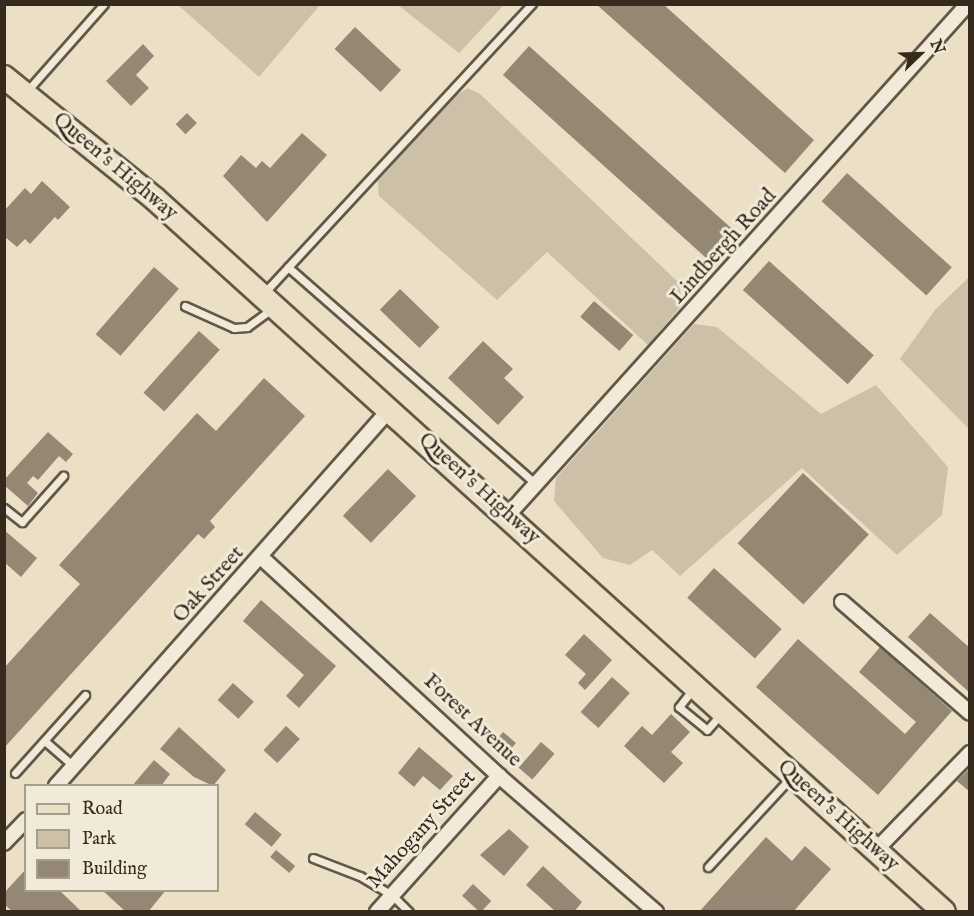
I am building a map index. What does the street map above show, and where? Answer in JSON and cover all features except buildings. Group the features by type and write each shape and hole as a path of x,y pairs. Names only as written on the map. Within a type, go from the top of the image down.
{"main road":[{"name":"Queen's Highway","path":"4,77 155,199 508,515 944,912"}],"street":[{"name":"Lindbergh Road","path":"508,515 968,4"},
{"name":"Oak Street","path":"59,784 262,558 390,409"},
{"name":"Forest Avenue","path":"262,558 499,776 656,912"},
{"path":"842,602 969,713"},
{"path":"876,850 969,753"},
{"name":"Mahogany Street","path":"376,912 499,776"},
{"path":"4,843 24,822"}],"lane":[{"path":"26,93 104,4"},
{"path":"185,306 234,328 247,327 268,302 288,267 532,4"},
{"path":"288,267 536,484"},
{"path":"4,508 22,522 63,476"},
{"path":"15,773 46,742 85,695"},
{"path":"46,742 74,766"},
{"path":"708,867 793,776"},
{"path":"313,858 360,876 392,895 409,912"}],"green space":[{"path":"178,5 320,5 259,77"},
{"path":"398,5 504,5 459,53"},
{"path":"468,88 480,94 678,282 683,304 648,345 547,252 497,300 379,196 378,181 453,97"},
{"path":"969,277 969,429 900,359 935,310"},
{"path":"694,324 717,327 821,414 876,385 948,467 942,515 897,555 802,468 680,576 652,550 630,565 603,558 554,501 556,478"}]}
